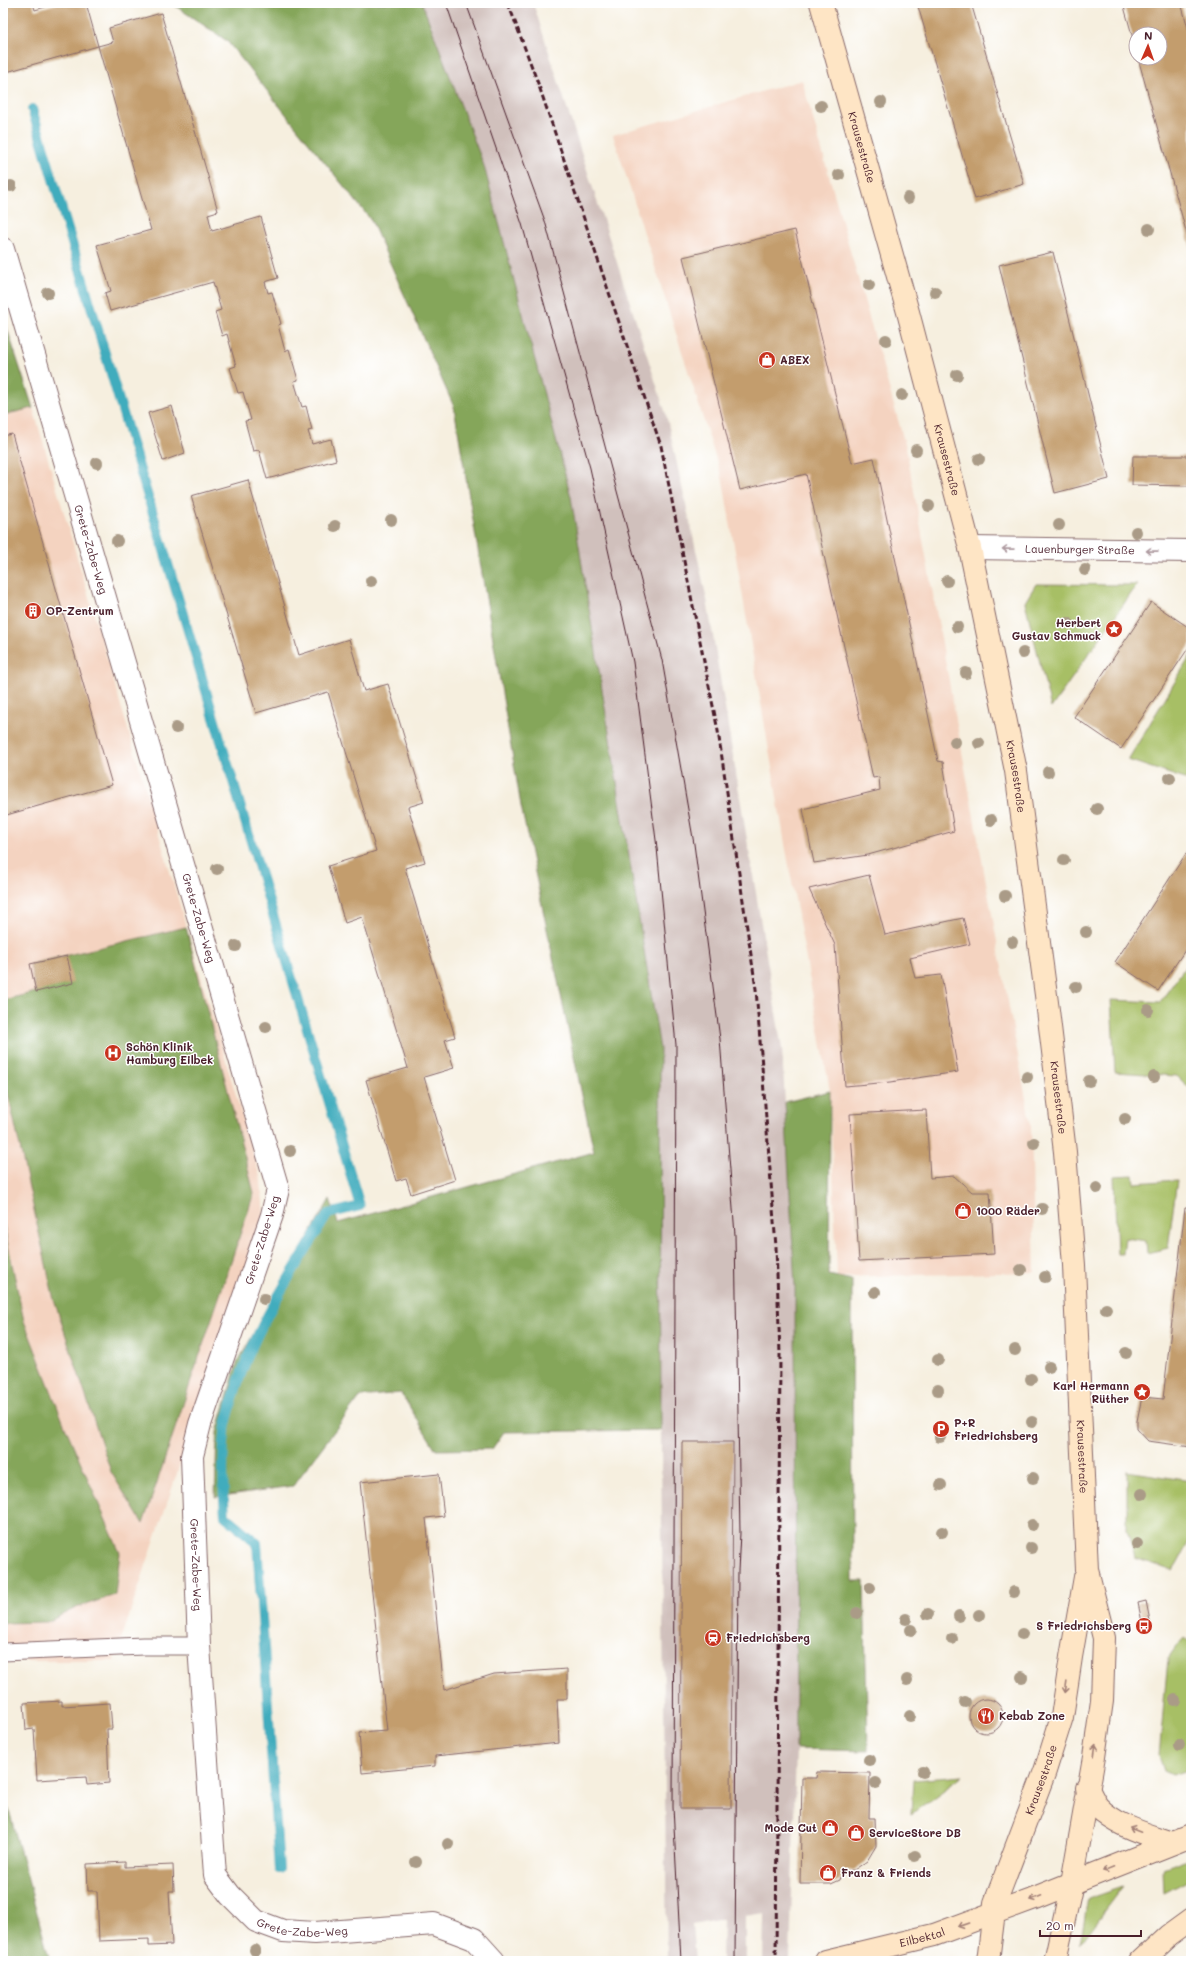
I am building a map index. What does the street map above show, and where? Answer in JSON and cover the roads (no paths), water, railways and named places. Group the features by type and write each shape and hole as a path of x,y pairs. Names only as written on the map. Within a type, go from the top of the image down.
{"main road":[{"name":"Krausestraße","path":"821,3 908,312 970,548 1016,771 1048,1010 1064,1144 1077,1311 1087,1570 1104,1638 1102,1702 1072,1883 1055,1961"},
{"name":"Krausestraße","path":"988,1961 992,1915 1043,1778 1062,1717 1087,1570"},
{"path":"1088,1788 1097,1806 1108,1816 1122,1825 1181,1840"},
{"name":"Eilbektal","path":"826,1961 849,1959 934,1935 992,1915 1181,1840"},
{"path":"1141,1961 1169,1935 1191,1920"}],"street":[{"name":"Grete-Zabe-Weg","path":"3,249 278,1189 272,1215 200,1424 192,1456 199,1646 216,1875 230,1895 256,1921 283,1931 315,1932 434,1924 474,1939 494,1961"},
{"name":"Lauenburger Straße","path":"970,548 1191,552"}],"lane":[{"path":"3,1652 143,1646 199,1646"}],"waterway":[{"path":"32,109 360,1206 328,1214 299,1261 258,1333 247,1358 225,1430 223,1454 225,1516 257,1543 279,1869"}],"tram line":[{"path":"446,3 522,224 590,468 633,662 657,848 676,1045 673,1807 681,1961"},
{"path":"466,3 545,221 662,660 694,844 720,1039 735,1235 740,1533 738,1571 735,1961"}],"railway":[{"path":"508,3 539,86 661,446 718,731 756,989 776,1247 780,1354 776,1961"}],"place":[{"name":"ABEX","path":"767,360"},
{"name":"OP-Zentrum","path":"33,611"},
{"name":"Herbert Gustav Schmuck","path":"1114,629"},
{"name":"Schön Klinik Hamburg Eilbek","path":"113,1053"},
{"name":"1000 Räder","path":"963,1211"},
{"name":"Karl Hermann Rüther","path":"1142,1392"},
{"name":"P+R Friedrichsberg","path":"941,1429"},
{"name":"S Friedrichsberg","path":"1144,1626"},
{"name":"Friedrichsberg","path":"713,1638"},
{"name":"Kebab Zone","path":"986,1716"},
{"name":"Mode Cut","path":"830,1828"},
{"name":"ServiceStore DB","path":"856,1833"},
{"name":"Franz & Friends","path":"828,1873"}]}
